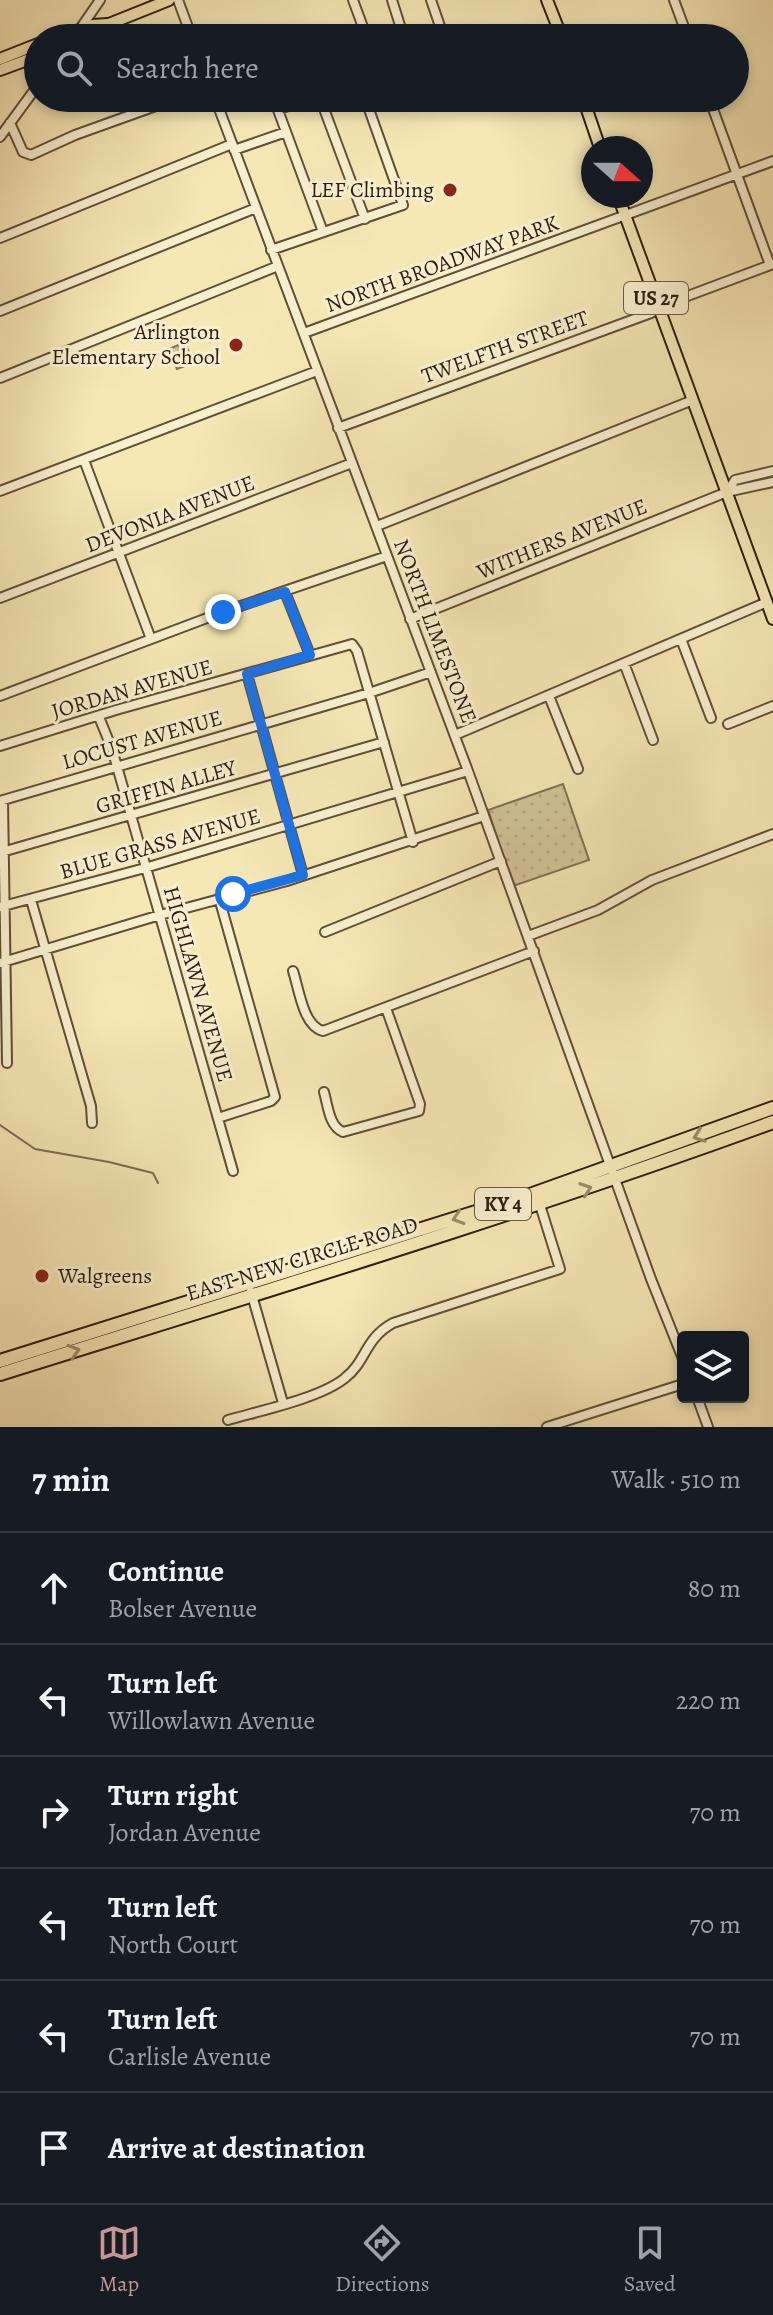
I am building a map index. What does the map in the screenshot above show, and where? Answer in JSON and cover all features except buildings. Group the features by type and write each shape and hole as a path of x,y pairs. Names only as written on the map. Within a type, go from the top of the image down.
{"highway":[{"name":"KY 4","path":"614,1173 773,1108"},
{"name":"KY 4","path":"614,1173 773,1122"},
{"name":"EAST NEW CIRCLE ROAD","path":"0,1361 540,1205 614,1173"},
{"name":"EAST NEW CIRCLE ROAD","path":"0,1374 614,1173"}],"main road":[{"path":"109,24 169,0"},
{"path":"547,0 556,24"},
{"path":"0,59 24,50"},
{"path":"0,70 24,61"},
{"path":"588,112 596,136"},
{"name":"US 27","path":"622,208 773,619"}],"street":[{"path":"87,24 100,0"},
{"path":"178,0 187,24"},
{"path":"353,0 362,24"},
{"path":"392,0 400,24"},
{"path":"431,0 439,24"},
{"path":"674,0 683,24"},
{"path":"0,137 24,104"},
{"path":"10,123 20,148 29,155 139,112"},
{"name":"NORTH LIMESTONE","path":"220,112 455,735 677,1343"},
{"path":"279,112 323,232"},
{"path":"325,112 365,219"},
{"path":"271,250 403,205 370,112"},
{"path":"714,112 771,264"},
{"path":"0,238 233,147 286,132"},
{"name":"NORTH BROADWAY PARK","path":"304,333 773,161"},
{"path":"0,311 256,208"},
{"name":"TWELFTH STREET","path":"338,428 771,264"},
{"path":"0,378 278,266"},
{"path":"0,491 317,371"},
{"path":"377,526 693,400"},
{"path":"84,460 151,639"},
{"name":"DEVONIA AVENUE","path":"0,598 352,463"},
{"path":"727,492 735,480 773,471"},
{"path":"727,492 773,482"},
{"name":"WITHERS AVENUE","path":"410,619 727,492"},
{"path":"0,696 387,556"},
{"path":"285,592 310,655"},
{"path":"455,735 767,602"},
{"path":"681,639 711,718"},
{"name":"JORDAN AVENUE","path":"0,746 343,645 354,645 413,842"},
{"path":"624,663 653,740"},
{"name":"LOCUST AVENUE","path":"1,800 369,693 431,672"},
{"path":"247,674 303,875"},
{"path":"549,696 578,769"},
{"path":"728,724 773,706"},
{"name":"HIGHLAWN AVENUE","path":"99,717 117,765 233,1171"},
{"name":"GRIFFIN ALLEY","path":"2,852 384,742"},
{"name":"BLUE GRASS AVENUE","path":"2,907 145,868 468,771"},
{"path":"1,800 2,962 7,1063"},
{"path":"2,962 413,842 484,816"},
{"path":"528,936 598,910 652,880 773,834"},
{"path":"325,932 501,861"},
{"path":"218,1118 275,1097 219,898"},
{"path":"31,900 91,1106 92,1123"},
{"path":"293,971 309,1022 323,1031 534,951"},
{"path":"324,1092 332,1122 343,1132 419,1111 420,1104 412,1079 386,1008"},
{"path":"228,1420 339,1383 353,1371 370,1341 393,1323 560,1269 540,1205"},
{"path":"250,1290 283,1403"},
{"path":"547,1427 677,1386"},
{"path":"699,1403 708,1427"}],"green space":[{"path":"185,342 193,363 177,369 169,349"},
{"path":"563,784 589,860 513,886 488,810"}],"waterway":[{"path":"0,1125 35,1149 153,1173 158,1183"}],"place":[{"name":"LEF Climbing","path":"450,190"},
{"name":"Arlington Elementary School","path":"236,345"},
{"name":"Walgreens","path":"42,1276"}],"route":[{"path":"223,612 285,592 310,655 247,674 303,875 233,894"}]}
